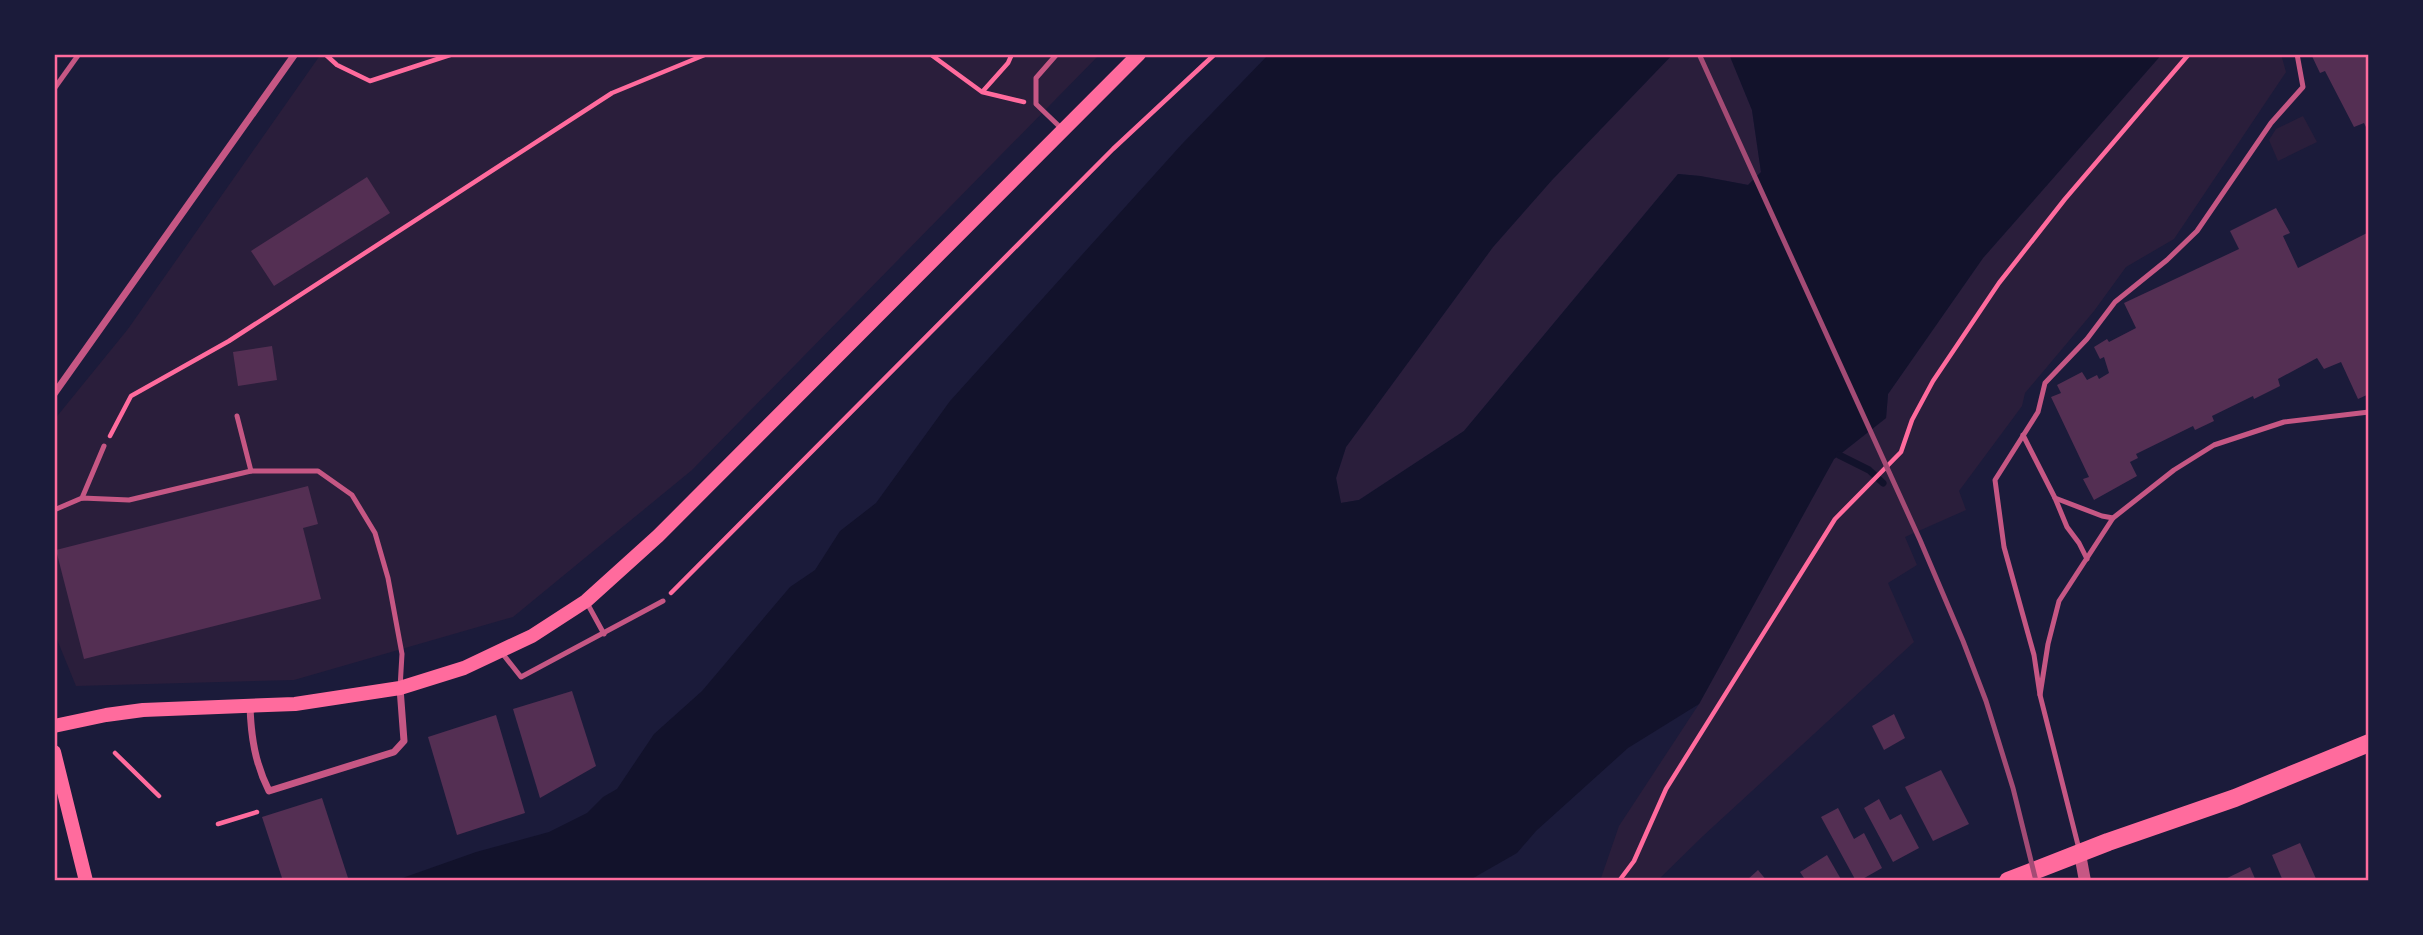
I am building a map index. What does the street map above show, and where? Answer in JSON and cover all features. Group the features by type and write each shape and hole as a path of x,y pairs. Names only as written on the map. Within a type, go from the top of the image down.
{"main road":[{"path":"54,726 143,710 295,704 400,688 464,668 533,636 586,601 658,536 1139,54"},
{"path":"2008,881 2108,842 2235,798 2369,743"},
{"path":"54,752 86,881"}],"street":[{"path":"54,394 295,54"},
{"path":"250,705 252,744 259,772 269,791 394,752 404,741 400,688"},
{"path":"2080,854 2085,881"}],"lane":[{"path":"54,89 79,54"},
{"path":"1057,54 1036,78 1036,104 1063,130"},
{"path":"2080,854 2040,695 2034,656 2004,547 1995,480 2038,412 2045,383 2087,339 2115,302 2167,260 2197,231 2271,123 2303,87 2297,54"},
{"path":"2040,695 2048,644 2059,601 2113,518 2174,470 2214,445 2284,422 2369,412"},
{"path":"237,416 250,471"},
{"path":"2023,435 2067,527 2080,543 2087,559"},
{"path":"82,498 104,446"},
{"path":"54,510 82,498 129,500 250,471 318,471 352,495 375,533 388,578 402,654 400,688"},
{"path":"2055,498 2113,518"},
{"path":"586,601 604,634"},
{"path":"500,651 521,677 663,601"}],"path":[{"path":"325,54 337,65 370,81 453,54"},
{"path":"104,446 131,396 229,341 612,93 707,54"},
{"path":"929,54 982,92 1036,104"},
{"path":"982,92 1008,64 1012,54"},
{"path":"663,601 1112,149 1215,54"},
{"path":"1619,881 1634,862 1666,789 1835,519 1901,452 1912,420 1933,381 2000,283 2065,199 2189,54"},
{"path":"115,753 159,796"},
{"path":"218,824 257,812"}],"shaded area":[{"path":"321,54 1100,54 692,470 513,617 294,680 76,686 54,632 54,420 128,329"},
{"path":"1269,54 1673,54 1552,180 1493,247 1346,447 1336,478 1341,503 1359,500 1464,431 1678,174 1748,185 1761,172 1752,110 1729,54 2162,54 1983,258 1888,394 1886,418 1834,459 1699,704 1628,748 1536,831 1517,853 1468,881 394,881 476,852 549,832 587,813 603,797 617,789 654,734 702,691 790,587 815,570 840,531 876,503 950,401 1182,144"},
{"path":"1673,54 1729,54 1752,110 1761,172 1748,185 1678,174 1464,431 1359,500 1341,503 1336,478 1346,447 1493,247 1552,180"},
{"path":"2162,54 2281,54 2286,72 2174,239 2126,267 2094,311 2025,393 2022,406 1959,491 1966,510 1905,537 1917,565 1888,583 1914,642 1657,881 1600,881 1619,826 1699,704 1834,459 1886,418 1888,394 1983,258"},
{"path":"2303,116 2317,142 2278,161 2269,140 2276,129"}],"building":[{"path":"2311,54 2369,54 2369,133 2364,123 2354,127 2325,71 2320,73"},
{"path":"367,177 390,213 274,286 251,251"},
{"path":"2276,208 2290,233 2283,236 2298,268 2369,232 2369,311 2366,312 2369,317 2369,394 2358,399 2341,362 2324,369 2317,358 2278,379 2280,386 2212,416 2214,421 2195,430 2193,426 2136,454 2138,458 2130,462 2137,476 2094,500 2083,479 2089,477 2051,397 2061,393 2057,385 2082,372 2087,380 2097,375 2099,379 2109,373 2104,357 2100,359 2094,347 2136,328 2124,303 2239,249 2230,231"},
{"path":"272,346 277,380 238,386 233,352"},
{"path":"308,486 318,524 303,528 321,599 84,659 56,550"},
{"path":"572,691 596,766 540,798 513,709"},
{"path":"1894,714 1905,738 1884,750 1872,726"},
{"path":"496,715 525,813 457,835 428,737"},
{"path":"1941,770 1969,824 1933,841 1905,787"},
{"path":"322,798 349,881 283,881 262,817"},
{"path":"1879,799 1890,820 1901,814 1919,848 1893,862 1864,808"},
{"path":"1838,808 1854,839 1864,833 1882,868 1859,881 1856,881 1821,817"},
{"path":"2300,843 2317,881 2283,881 2272,855"},
{"path":"1827,855 1842,881 1806,881 1800,872"},
{"path":"2250,867 2256,881 2221,881"},
{"path":"1758,870 1767,881 1746,881"}],"waterway":[{"path":"1839,455 1869,470 1883,483"}],"railway":[{"path":"1699,54 1920,540 1963,641 1986,701 2013,788 2036,881"}]}
